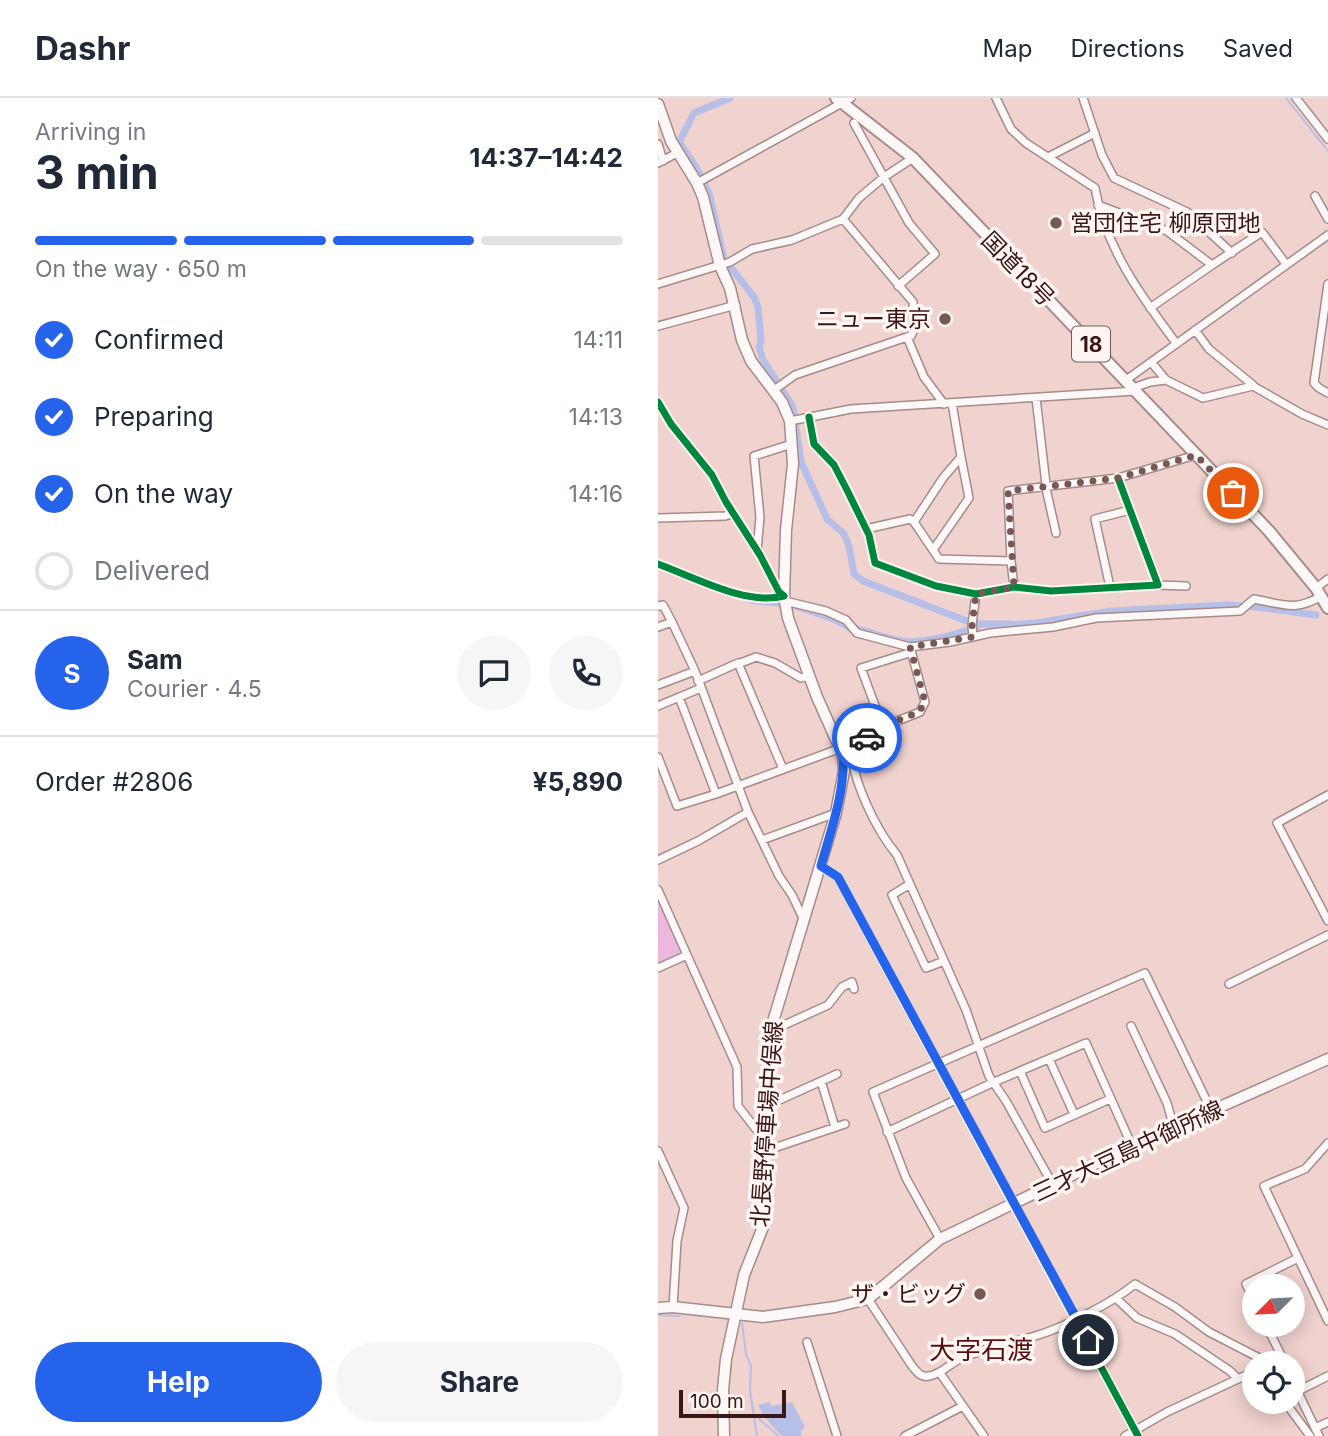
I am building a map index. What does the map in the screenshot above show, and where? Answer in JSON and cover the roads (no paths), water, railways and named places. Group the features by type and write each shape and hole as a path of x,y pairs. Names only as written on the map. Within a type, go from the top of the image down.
{"highway":[{"name":"国道18号","path":"844,99 913,158 1269,531 1328,608"}],"main road":[{"name":"北長野停車場中俣線","path":"658,104 677,153 702,180 703,197 736,306 742,340 751,361 778,387 782,402 794,420 793,464 786,530 785,599 788,618 809,676 845,750 836,813 771,1031 762,1137 763,1227 744,1275 725,1369 724,1436"},
{"name":"三才大豆島中御所線","path":"658,1308 736,1312 763,1317 835,1307 868,1299 940,1239 1132,1146 1328,1059"}],"street":[{"path":"996,98 1012,129 1026,143 1095,188 1098,205 1120,258 1150,308 1176,343"},
{"path":"1083,98 1102,155 1114,178 1187,212 1232,253"},
{"path":"1296,98 1328,139"},
{"path":"702,180 844,99"},
{"path":"854,123 909,223 935,254 898,286"},
{"path":"1048,157 1095,133"},
{"path":"658,144 661,162 677,153"},
{"path":"658,284 724,264 752,249 792,240 842,219 859,198 913,158"},
{"path":"1315,196 1328,219"},
{"path":"1098,205 1167,231 1212,265"},
{"path":"778,387 795,375 907,337 914,329 913,302 842,219"},
{"path":"1150,308 1262,232 1286,264"},
{"path":"1131,387 1152,362 1176,343 1328,235"},
{"path":"1328,284 1314,383 1328,393"},
{"path":"658,326 736,306"},
{"path":"1195,330 1209,349 1253,386 1302,414 1328,425"},
{"path":"907,337 924,377 948,403 969,498 933,550"},
{"path":"1152,362 1166,380 1203,398 1253,386"},
{"path":"794,420 851,409 1036,398 1131,387 1166,380"},
{"path":"1036,398 1047,488 1056,533"},
{"path":"658,402 671,424 712,475 785,599"},
{"path":"809,417 814,444 834,465 866,529 878,566 936,586 976,594 1014,587 1051,591 1186,586"},
{"path":"757,550 760,517 754,456 792,444"},
{"path":"1014,587 1008,491 1118,478 1196,455"},
{"path":"914,522 943,478 961,457"},
{"path":"1118,478 1158,585"},
{"path":"1110,587 1095,519 1129,510"},
{"path":"658,518 725,516 733,513"},
{"path":"866,529 909,519 914,522 939,559 1012,561"},
{"path":"658,564 753,598 785,599 826,611 846,620 857,633 910,650"},
{"path":"883,727 861,668 972,628 990,633 1053,627 1096,618 1240,611 1254,599 1294,607 1307,604 1328,579"},
{"path":"972,628 976,594"},
{"path":"658,606 663,605 695,671 748,812 803,918"},
{"path":"658,627 672,622"},
{"path":"658,757 677,806 845,750 883,727 919,712 925,702 910,650"},
{"path":"658,706 756,657 775,663 801,678 809,676"},
{"path":"738,664 783,769"},
{"path":"658,685 695,671"},
{"path":"679,697 716,794"},
{"path":"845,750 884,839 897,855 944,961 992,1083 1006,1101 1052,1185"},
{"path":"1328,795 1278,823 1328,921"},
{"path":"658,860 748,812"},
{"path":"762,840 836,813"},
{"path":"821,866 838,877 1136,1433"},
{"path":"910,884 892,895 926,968 944,961"},
{"path":"658,890 737,1067 738,1106 762,1137"},
{"path":"1229,984 1328,935"},
{"path":"658,968 687,955"},
{"path":"940,1239 906,1178 873,1092 1144,973 1212,1112"},
{"path":"771,1031 828,1005 842,987 852,982 854,989"},
{"path":"1131,1026 1167,1103 1174,1128"},
{"path":"887,1132 1086,1043 1132,1146"},
{"path":"1049,1059 1074,1115"},
{"path":"1020,1071 1045,1128 1110,1099"},
{"path":"764,1107 837,1074"},
{"path":"821,1082 835,1127"},
{"path":"762,1152 845,1124"},
{"path":"1328,1143 1305,1169 1264,1186 1328,1321"},
{"path":"658,1151 684,1208 677,1241 673,1307"},
{"path":"1265,1274 1298,1258"},
{"path":"868,1299 920,1375 926,1377 940,1373 960,1359 1038,1336 1117,1299 1135,1284 1175,1307 1209,1332 1246,1351"},
{"path":"1117,1299 1137,1318 1175,1335 1230,1371 1238,1380"},
{"path":"807,1342 837,1436"},
{"path":"940,1373 984,1436"},
{"path":"1305,1388 1328,1376"},
{"path":"1125,1436 1136,1433 1167,1412 1242,1378"},
{"path":"905,1436 921,1433 963,1406"},
{"path":"1305,1406 1317,1432 1328,1422"},
{"path":"1293,1414 1310,1436"}],"water":[{"path":"770,1402 771,1406 792,1402 805,1427 801,1436 782,1436 758,1405"}],"waterway":[{"path":"679,142 694,113 730,98"},
{"path":"1286,98 1328,151"},
{"path":"679,142 709,193 724,259 754,297 758,307 761,341 759,347 763,360 793,407 801,462 827,519 844,534 854,574 863,581 964,620 979,624 1009,624"},
{"path":"746,598 780,603"},
{"path":"792,605 834,619 850,628"},
{"path":"1007,625 1111,611 1228,605 1316,615"},
{"path":"857,629 912,642 937,639 977,627"},
{"path":"658,1315 680,1316"},
{"path":"742,1323 746,1354 751,1366 750,1391 757,1436"},
{"path":"759,1419 779,1436"}],"place":[{"name":"営団住宅 柳原団地","path":"1056,223"},
{"name":"ニュー東京","path":"945,319"},
{"name":"ザ・ビッグ","path":"980,1294"}],"district":[{"name":"大字石渡","path":"981,1349"}]}
